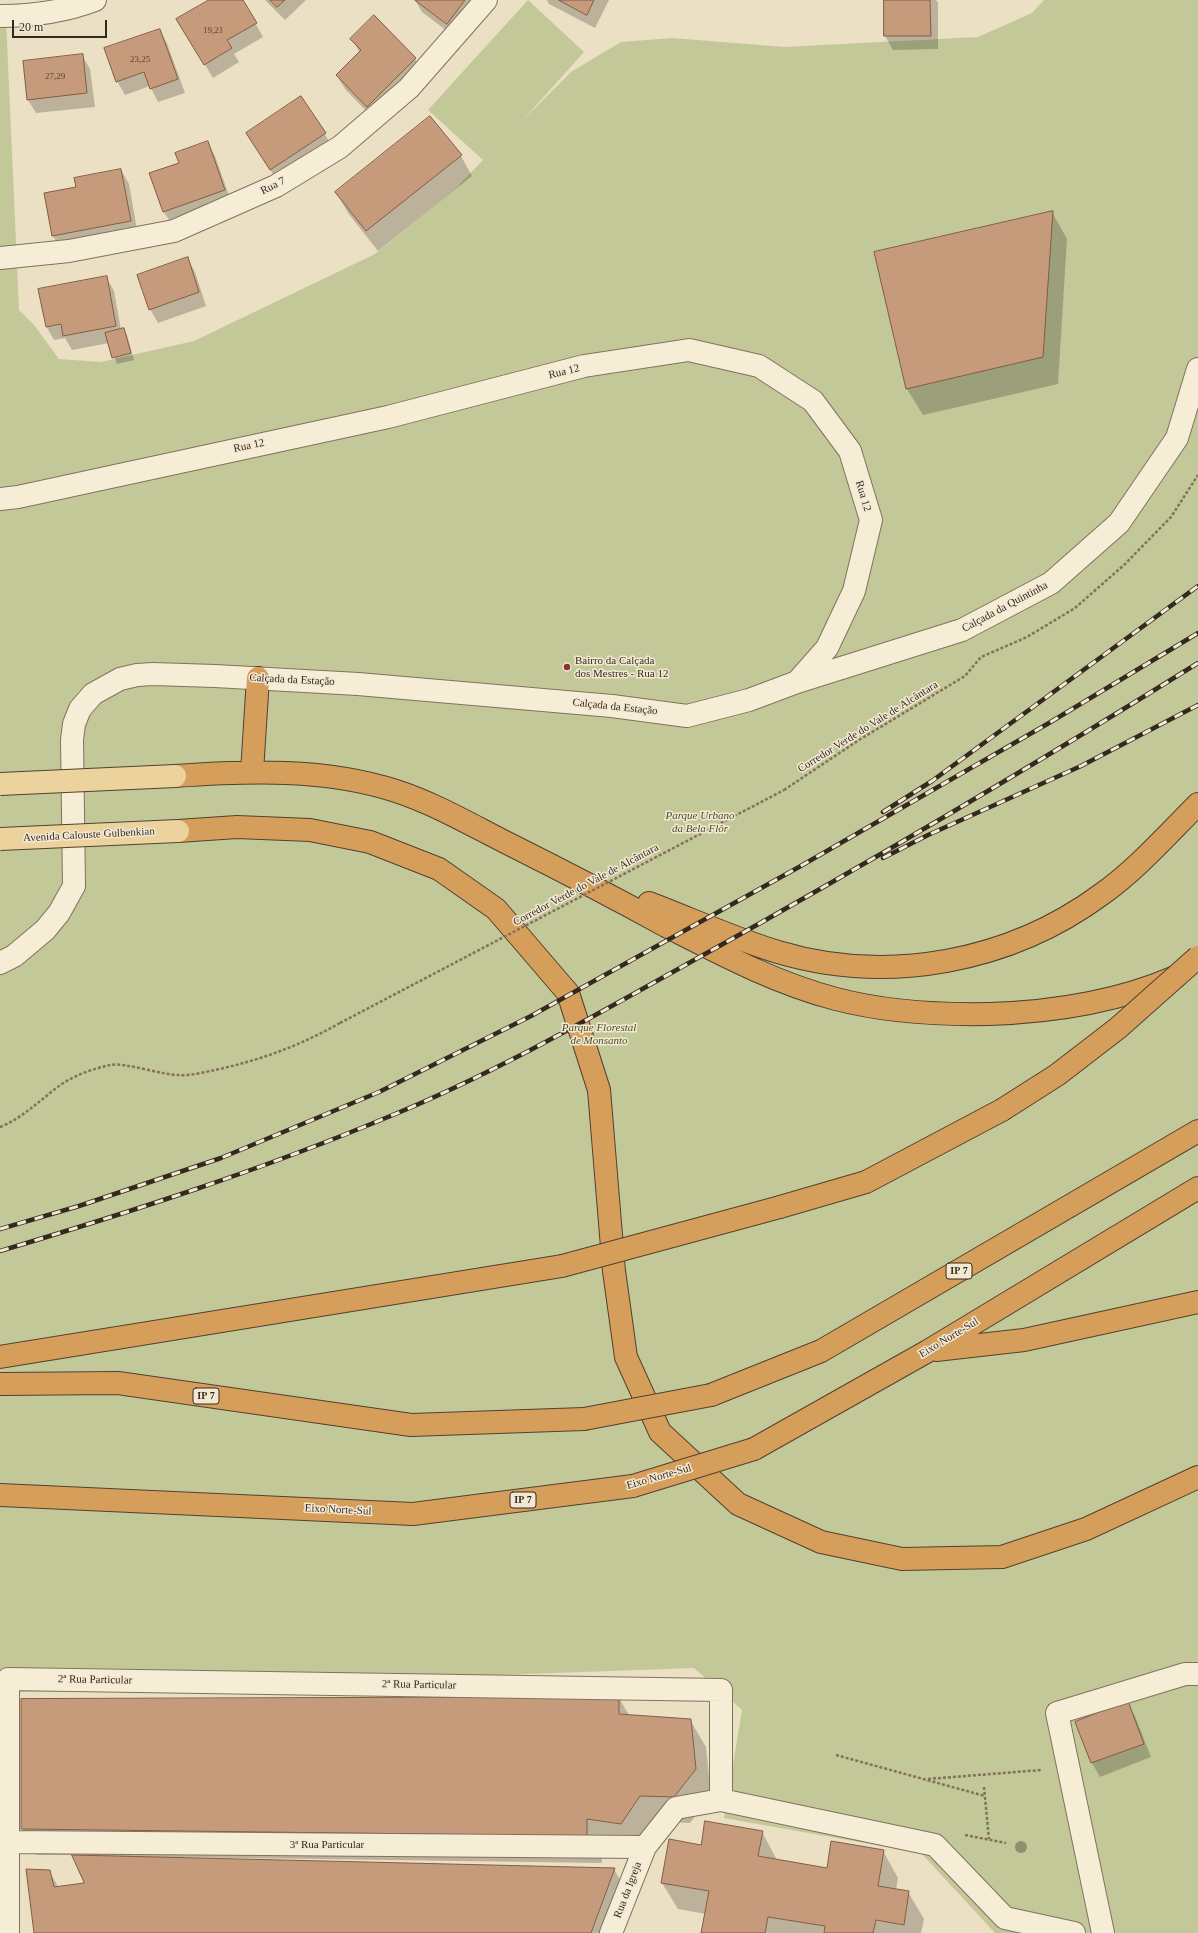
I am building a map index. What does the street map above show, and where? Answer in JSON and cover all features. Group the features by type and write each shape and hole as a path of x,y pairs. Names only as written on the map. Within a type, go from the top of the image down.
{"highway":[{"path":"252,772 258,678"},
{"path":"175,776 252,772 298,773 348,780 394,790 427,803 557,868 744,966 790,984 837,999 892,1010 952,1014 1028,1013 1088,1004 1161,983 1198,967"},
{"path":"557,868 777,952 828,962 864,966 906,966 953,960 997,949 1066,918 1102,894 1144,858 1198,804"},
{"path":"178,831 237,827 310,830 370,842 439,870 496,909 568,993 599,1090 614,1271 626,1357 660,1432 738,1504 821,1542 902,1559 1002,1557 1086,1529 1198,1476"},
{"path":"0,1358 562,1266 866,1182 1002,1110 1056,1075 1118,1028 1198,958"},
{"name":"IP 7","path":"0,1384 118,1383 411,1425 584,1419 711,1394 821,1351 1198,1131"},
{"name":"Eixo Norte-Sul","path":"0,1495 413,1514 633,1486 754,1449 928,1351 1198,1188"},
{"path":"928,1351 1024,1340 1198,1302"}],"main road":[{"path":"0,784 175,776"},
{"name":"Avenida Calouste Gulbenkian","path":"0,839 178,831"}],"street":[{"path":"0,16 17,16 80,6 95,0"},
{"name":"Rua 7","path":"0,258 69,251 174,231 276,186 340,147 408,88 486,0"},
{"name":"Rua 12","path":"0,499 18,497 388,417 584,366 689,350 759,366 813,401 850,451 871,520 854,591 827,648 797,682"},
{"name":"Calçada da Quintinha","path":"797,682 962,630 1051,583 1119,523 1177,438 1198,369"},
{"name":"Calçada da Estação","path":"0,963 14,956 44,930 59,913 74,886 72,740 74,724 80,709 93,694 120,678 153,674 258,678 366,685 612,706 687,716 749,700 797,682"},
{"path":"1103,1933 1057,1713 1191,1674"},
{"name":"2ª Rua Particular","path":"8,1842 8,1679 720,1690 721,1800"},
{"path":"721,1800 935,1845 1005,1918 1074,1933"},
{"name":"Rua da Igreja","path":"612,1933 645,1847 676,1808 721,1800"},
{"path":"8,1842 8,1933"},
{"name":"3ª Rua Particular","path":"8,1842 645,1847"}],"path":[{"name":"Corredor Verde do Vale de Alcântara","path":"0,1127 14,1122 56,1088 78,1075 112,1064 179,1075 205,1072 238,1065 306,1042 784,790 859,740 965,676 980,657 1027,637 1075,608 1124,566 1170,517 1198,475"},
{"path":"836,1755 985,1796"},
{"path":"926,1779 1068,1767"},
{"path":"984,1787 989,1839"}],"green space":[{"name":"Parque Florestal de Monsanto","path":"528,0 584,52 523,120 571,72 621,42 672,38 784,47 978,37 1032,13 1044,0 1198,0 1198,1933 995,1933 921,1853 724,1818 742,1710 694,1668 0,1693 0,19 6,19 19,310 34,325 59,359 101,362 194,341 375,254 454,190 483,160 428,110"}],"building":[{"path":"209,0 243,0 257,23 227,40 232,48 204,65 176,19"},
{"path":"270,0 285,0 277,7"},
{"path":"415,0 465,0 447,24"},
{"path":"559,0 594,0 587,15"},
{"path":"884,0 930,0 931,36 884,36"},
{"path":"374,15 416,58 367,107 336,75 361,50 350,39"},
{"path":"160,29 178,79 150,89 144,72 116,82 104,48"},
{"path":"83,54 87,93 27,100 23,61"},
{"path":"301,96 326,133 270,170 246,133"},
{"path":"430,116 462,155 366,231 335,192"},
{"path":"208,141 225,190 163,212 149,173 179,163 175,153"},
{"path":"121,169 131,221 52,236 44,193 76,187 74,178"},
{"path":"1053,211 1043,357 906,389 874,252"},
{"path":"188,257 199,292 149,310 137,275"},
{"path":"107,276 116,326 63,336 61,324 46,327 38,289"},
{"path":"124,328 131,353 112,358 105,333"},
{"path":"619,1697 619,1714 691,1719 696,1769 674,1797 640,1796 621,1824 587,1819 587,1836 21,1829 21,1699"},
{"path":"1128,1701 1144,1744 1091,1763 1075,1722"},
{"path":"705,1821 763,1831 758,1856 827,1868 831,1841 884,1850 878,1886 909,1891 904,1925 876,1920 873,1933 824,1933 825,1926 768,1917 765,1933 701,1933 709,1891 661,1883 669,1839 701,1845"},
{"path":"72,1855 615,1868 591,1933 34,1933 26,1869 50,1870 54,1887 84,1883"}],"railway":[{"path":"883,812 932,781 1198,586"},
{"path":"0,1229 79,1206 221,1158 379,1092 531,1016 799,867 1049,723 1198,633"},
{"path":"0,1251 196,1189 292,1155 388,1117 469,1081 588,1019 830,884 1015,775 1198,663"},
{"path":"883,858 928,835 1081,766 1198,705"}],"place":[{"name":"Bairro da Calçada dos Mestres - Rua 12","path":"567,667"}],"park label":[{"name":"Parque Urbano da Bela Flôr","path":"700,822"}]}
